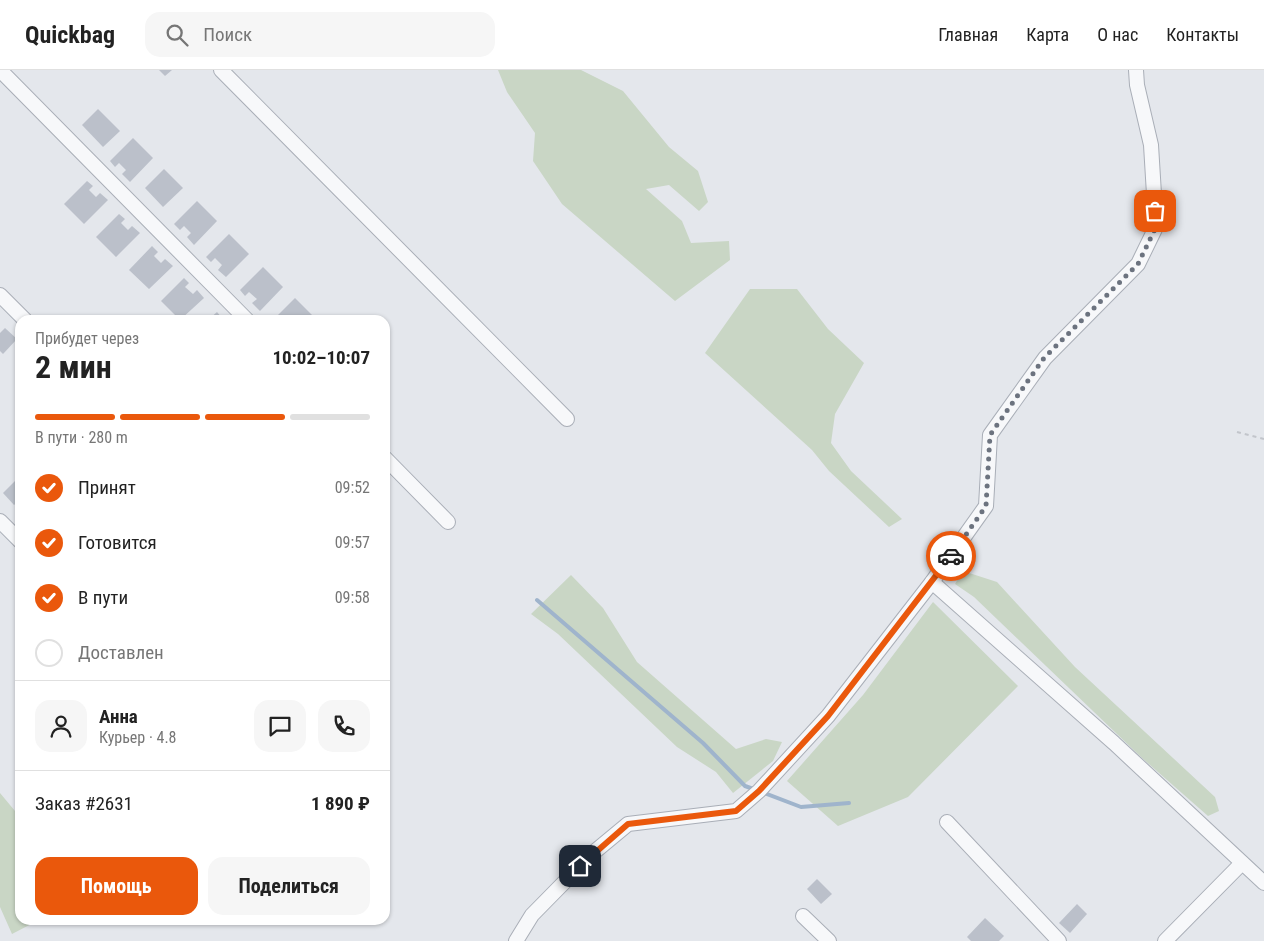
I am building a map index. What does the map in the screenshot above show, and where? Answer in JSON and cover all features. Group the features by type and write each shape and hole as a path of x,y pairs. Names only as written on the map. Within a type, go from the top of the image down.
{"street":[{"path":"0,70 242,315"},
{"path":"220,70 567,419"},
{"path":"516,941 532,915 593,853 628,824 736,811 759,791 828,716 932,582 986,506 990,435 1044,358 1138,264 1156,227 1151,145 1137,86 1136,70"},
{"path":"0,295 20,315"},
{"path":"390,463 448,522"},
{"path":"0,521 15,536"},
{"path":"932,582 1114,744 1264,883"},
{"path":"947,822 1059,941"},
{"path":"1165,941 1242,863"},
{"path":"803,916 829,941"}],"path":[{"path":"1237,432 1264,439"}],"green space":[{"path":"498,70 581,70 623,91 669,147 698,171 708,202 699,211 669,185 646,189 682,221 691,243 729,241 730,260 675,301 562,204 533,161 535,133 507,92"},
{"path":"750,289 797,289 828,329 864,363 835,414 831,443 851,471 902,519 889,527 829,471 812,450 705,353"},
{"path":"963,571 997,582 1075,667 1215,797 1219,811 1208,816 1142,758 974,597 955,584"},
{"path":"571,575 603,608 637,662 736,749 766,739 782,742 773,761 733,793 716,772 677,747 558,634 531,614"},
{"path":"933,602 1018,686 908,797 838,826 787,781 863,695"},
{"path":"0,793 15,811 15,925 29,925 12,934 0,907"}],"building":[{"path":"159,70 172,70 165,76"},
{"path":"98,109 120,131 103,147 82,125"},
{"path":"133,138 153,158 130,182 122,174 126,170 119,163 115,167 110,161"},
{"path":"164,169 183,188 163,207 145,188"},
{"path":"87,181 93,186 89,190 96,197 100,193 108,200 84,224 64,204"},
{"path":"197,201 217,221 194,245 187,237 191,233 184,226 180,230 174,224"},
{"path":"119,214 125,219 121,223 128,230 132,226 140,233 116,257 96,237"},
{"path":"229,234 249,254 226,277 218,270 222,265 215,258 211,262 206,257"},
{"path":"152,246 158,252 154,256 161,263 165,259 173,266 149,289 129,270"},
{"path":"263,267 283,287 260,311 252,303 257,299 249,292 245,296 240,290"},
{"path":"184,278 189,283 185,287 193,294 197,290 204,298 185,315 175,315 161,301"},
{"path":"295,298 312,315 278,315"},
{"path":"5,328 15,337 15,341 3,354 0,351 0,333"},
{"path":"15,481 15,504 3,493"},
{"path":"817,879 832,894 821,904 807,889"},
{"path":"1077,904 1087,914 1070,933 1059,923"},
{"path":"985,918 1004,936 999,941 971,941 967,937"}],"waterway":[{"path":"537,600 703,743 745,786 756,790"},
{"path":"762,792 801,807 849,803"}],"way so far":[{"path":"951,556 986,506 990,435 1044,358 1138,264 1156,227 1155,211"}],"route":[{"path":"580,866 628,824 736,811 759,791 828,716 951,556"}]}
